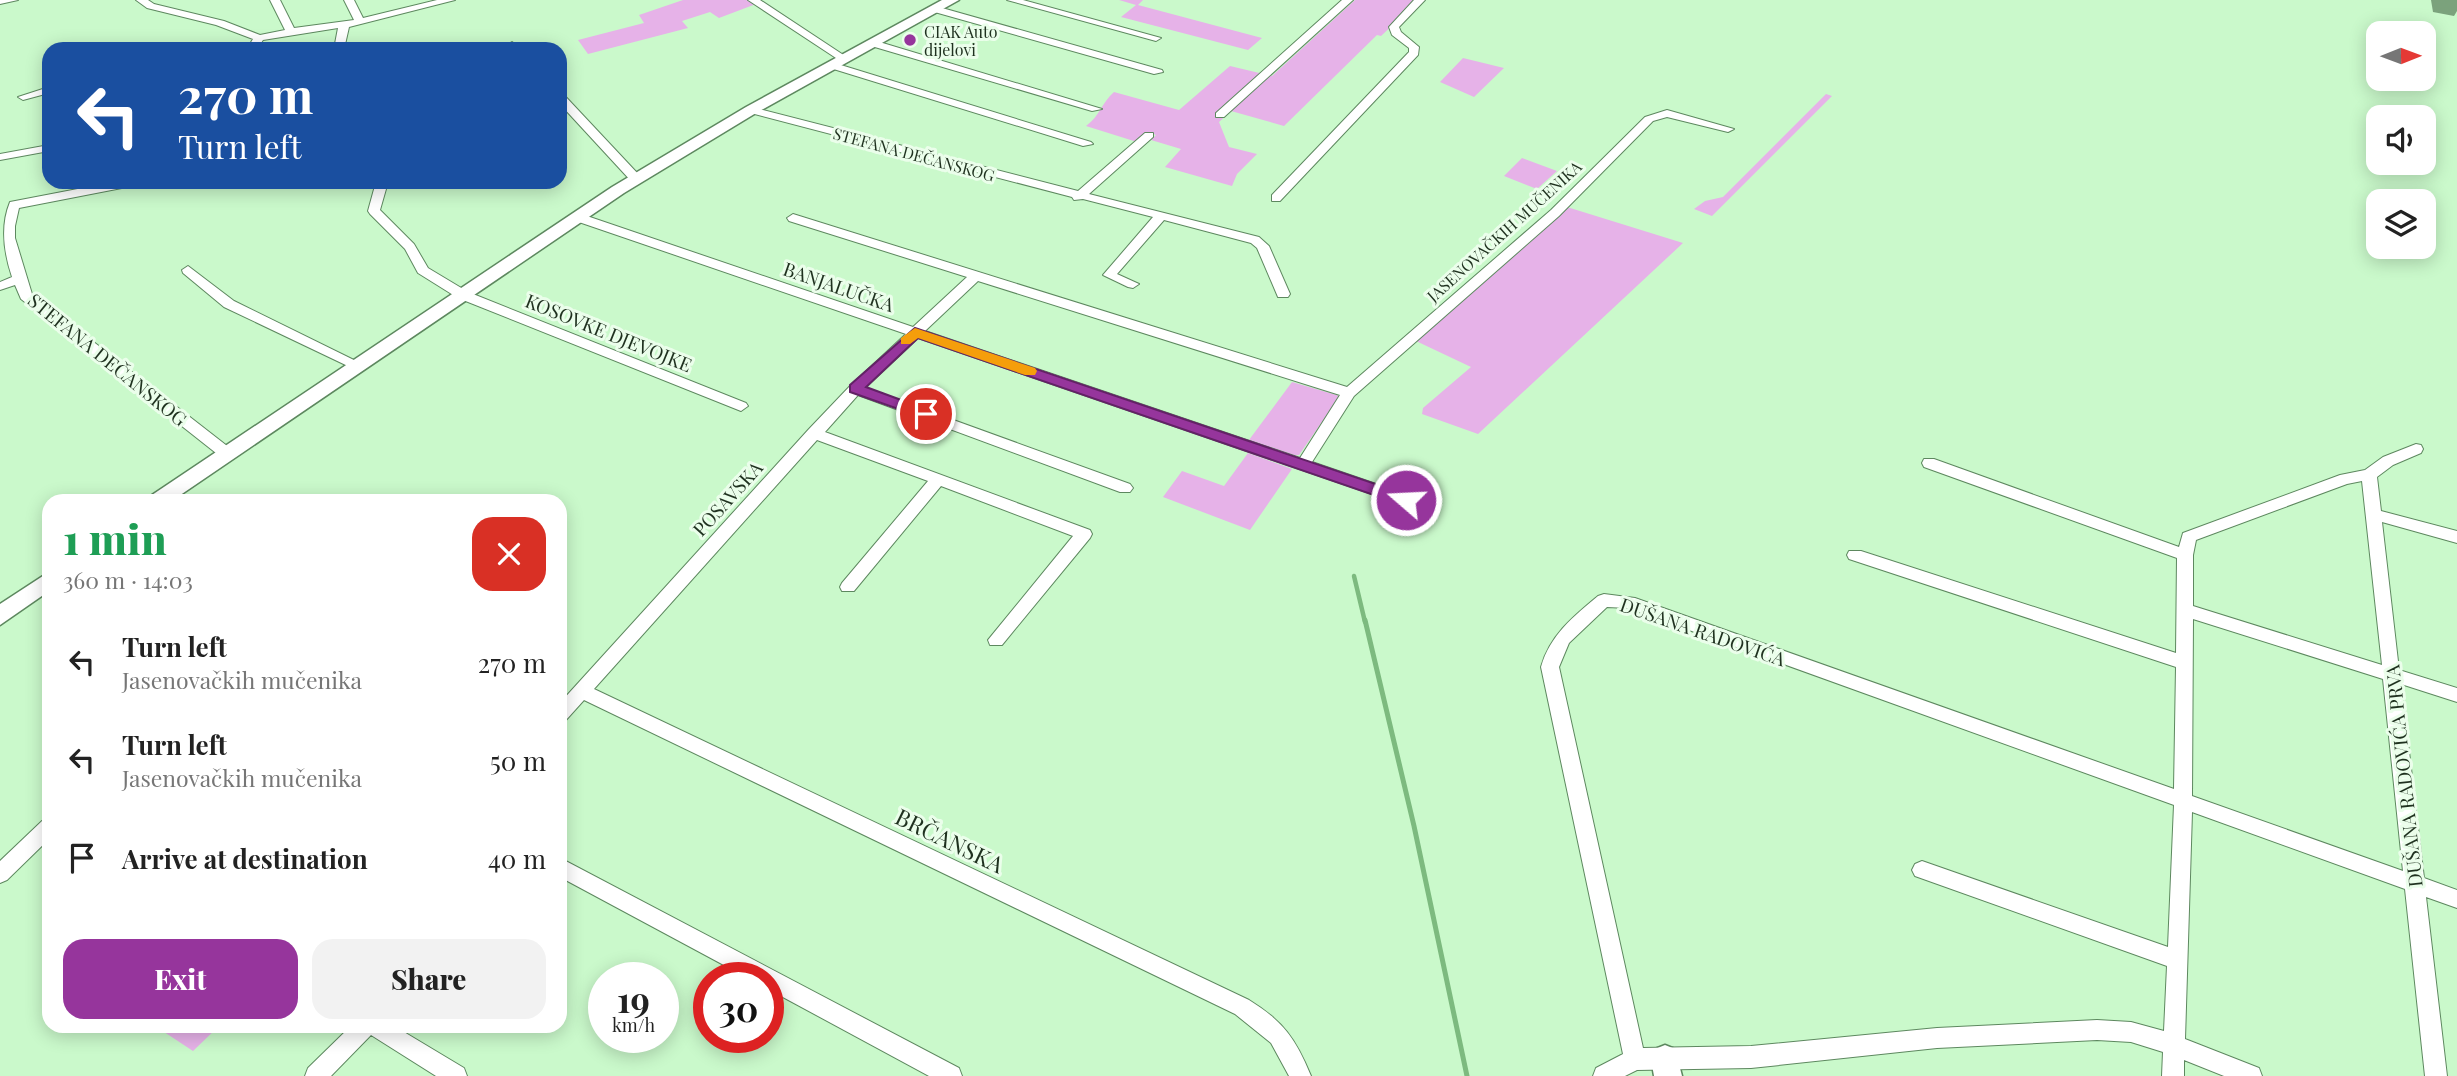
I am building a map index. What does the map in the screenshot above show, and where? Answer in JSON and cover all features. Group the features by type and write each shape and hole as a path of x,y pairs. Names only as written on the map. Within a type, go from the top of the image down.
{"main road":[{"path":"168,494 636,179 751,110 952,0"},
{"path":"0,616 42,585"}],"street":[{"path":"0,1 13,0"},
{"path":"141,0 151,6 220,23 259,38 344,25 450,0"},
{"path":"275,0 291,32"},
{"path":"349,0 359,20"},
{"path":"753,0 837,62 1087,144"},
{"path":"1012,0 1156,38"},
{"path":"1220,115 1348,0"},
{"path":"1276,198 1414,53 1414,47 1396,33 1394,27 1420,0"},
{"path":"935,9 1158,72"},
{"path":"340,42 344,25"},
{"path":"256,42 259,38"},
{"path":"872,43 1096,108"},
{"path":"23,97 42,92"},
{"path":"567,105 636,179"},
{"name":"STEFANA DEČANSKOG","path":"751,110 1159,218 1255,240 1264,246 1283,294"},
{"name":"JASENOVAČKIH MUČENIKA","path":"1303,465 1349,393 1555,213 1649,119 1667,113 1728,129"},
{"path":"1078,197 1149,135"},
{"path":"0,157 42,149"},
{"name":"STEFANA DEČANSKOG","path":"96,189 14,205 6,237 26,296 226,453"},
{"name":"KOSOVKE DJEVOJKE","path":"380,189 374,211 410,247 423,270 463,295 741,406"},
{"name":"BANJALUČKA","path":"577,217 1406,500"},
{"path":"793,218 1349,393"},
{"path":"1132,284 1109,275 1159,218"},
{"path":"188,270 229,304 357,365"},
{"path":"977,275 855,389 814,433 1084,534 996,640"},
{"path":"0,286 19,279"},
{"path":"855,389 1125,488"},
{"name":"POSAVSKA","path":"582,691 814,433"},
{"path":"2173,1076 2183,802 2185,555 2189,537 2345,479 2369,475 2388,461 2416,449"},
{"path":"1929,463 2185,555"},
{"name":"DUŠANA RADOVIĆA PRVA","path":"2369,475 2436,1076"},
{"path":"848,587 938,479"},
{"path":"2373,514 2457,537"},
{"path":"1855,555 1978,593 2184,663"},
{"name":"DUŠANA RADOVIĆA","path":"1635,1059 1550,667 1552,652 1573,627 1604,600 1629,602 2457,899"},
{"path":"2185,610 2457,695"},
{"path":"567,707 582,691"},
{"name":"BRČANSKA","path":"582,691 1242,1007 1271,1025 1283,1041 1300,1076"},
{"path":"0,874 42,834"},
{"path":"1922,870 2177,960"},
{"path":"567,871 951,1076"},
{"path":"1604,1076 1635,1059 1666,1068 1937,1038 2097,1030 2131,1032 2174,1045 2251,1076"},
{"path":"316,1076 358,1033"},
{"path":"387,1033 456,1076"}],"shaded area":[{"path":"683,0 749,0 756,4 719,18 710,12 682,21 688,28 588,54 578,40 644,23 639,15"},
{"path":"1119,0 1143,0 1138,5 1262,38 1248,50 1121,17 1136,5"},
{"path":"1355,0 1415,0 1414,5 1381,36 1377,35 1284,126 1231,111 1219,122 1229,147 1257,154 1237,174 1232,186 1165,167 1181,149 1151,140 1156,135 1149,132 1137,142 1086,126 1114,92 1179,110 1230,66 1272,76"},
{"path":"1463,58 1504,68 1474,97 1440,82"},
{"path":"1826,94 1832,96 1712,216 1694,209 1705,201 1723,197"},
{"path":"1522,158 1557,171 1537,189 1504,176"},
{"path":"1567,207 1683,243 1478,434 1422,414 1423,408 1471,367 1416,341"},
{"path":"1292,382 1340,396 1299,455 1290,456 1246,444"},
{"path":"1248,453 1292,469 1250,530 1163,497 1182,471 1224,486"},
{"path":"166,1033 212,1033 193,1051"}],"waterway":[{"path":"1354,576 1365,622"},
{"path":"1365,620 1414,826 1467,1076"}],"slow traffic":[{"path":"906,341 915,332 1030,371"}],"place":[{"name":"CIAK Auto dijelovi","path":"910,40"}],"route":[{"path":"926,414 855,389 915,332 1406,500"}]}
